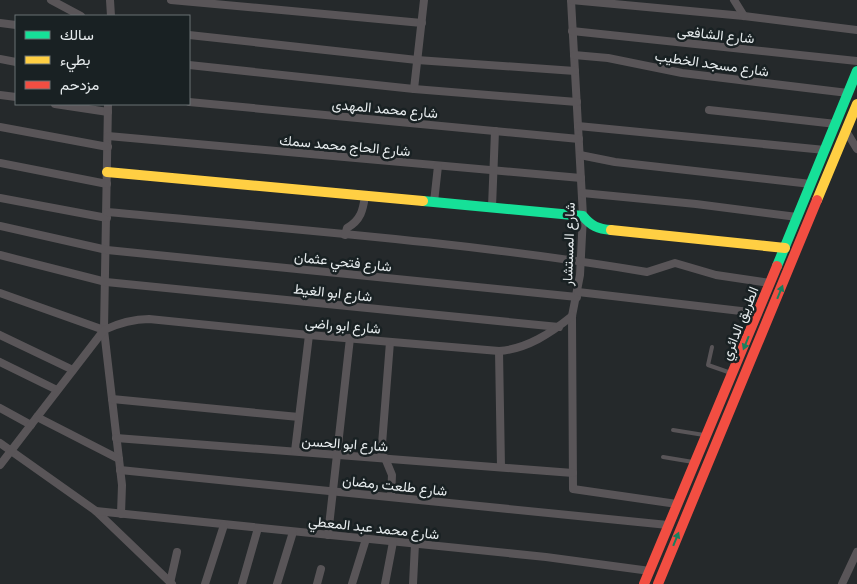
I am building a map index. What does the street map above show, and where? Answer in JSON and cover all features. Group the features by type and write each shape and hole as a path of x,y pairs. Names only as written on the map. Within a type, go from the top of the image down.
{"main road":[{"name":"الطريق الدائري","path":"644,584 707,435 738,376 758,313 856,77"},
{"name":"الطريق الدائري","path":"658,584 738,376 857,104"},
{"path":"108,172 583,216 588,224 601,229 785,248"}],"street":[{"path":"51,0 79,15"},
{"path":"110,0 111,15"},
{"path":"171,0 422,23"},
{"path":"414,89 424,0"},
{"path":"571,0 744,16 857,30"},
{"name":"شارع المستشار","path":"571,0 583,216 578,295 572,316 573,489 677,504"},
{"path":"734,0 744,16"},
{"path":"0,23 15,25"},
{"name":"شارع الشافعى","path":"572,31 857,61"},
{"path":"190,35 417,60 575,71"},
{"name":"شارع مسجد الخطيب","path":"574,55 608,58 682,73 848,93"},
{"path":"0,59 15,62"},
{"path":"190,65 414,89 576,102"},
{"path":"0,95 15,97"},
{"name":"شارع محمد المهدى","path":"190,102 579,139"},
{"path":"62,105 108,112"},
{"path":"108,105 107,250 104,330 119,459 122,500 121,514"},
{"path":"709,110 836,124"},
{"path":"578,126 825,150"},
{"path":"0,127 108,146"},
{"path":"492,207 495,131"},
{"path":"846,131 857,150"},
{"name":"شارع الحاج محمد سمك","path":"108,136 493,172 581,178"},
{"path":"580,155 616,162 811,184"},
{"path":"0,163 107,184"},
{"path":"434,202 438,166"},
{"path":"582,193 696,204 797,218"},
{"path":"346,235 347,228 360,217 364,208 365,196"},
{"path":"0,198 107,215 346,235 581,261 647,272 671,264 679,264 709,273 770,283"},
{"name":"شارع فتحي عثمان","path":"0,226 107,250 758,313"},
{"name":"شارع ابو الغيط","path":"0,255 106,282 558,327"},
{"path":"0,293 104,330"},
{"name":"شارع ابو راضى","path":"104,330 137,319 149,319 499,351 523,346 558,327 572,316"},
{"path":"0,465 104,330"},
{"path":"0,335 73,370"},
{"path":"295,451 309,335"},
{"path":"328,535 350,338"},
{"path":"390,342 383,458 392,476 391,497"},
{"path":"499,351 500,467"},
{"path":"0,362 58,390"},
{"path":"112,399 299,417"},
{"path":"0,408 31,425"},
{"path":"38,416 119,459"},
{"name":"شارع ابو الحسن","path":"116,438 573,473"},
{"path":"0,443 96,511 171,583"},
{"name":"شارع طلعت رمضان","path":"120,470 668,525"},
{"name":"شارع محمد عبد المعطي","path":"96,511 546,557 650,571"},
{"path":"205,584 224,525"},
{"path":"242,584 258,528"},
{"path":"277,584 294,532"},
{"path":"352,584 366,539"},
{"path":"385,584 393,542"},
{"path":"413,584 415,544"},
{"path":"171,583 177,552"},
{"path":"842,584 857,552"},
{"path":"317,584 321,569"}],"lane":[{"path":"712,348 708,365 738,376"},
{"path":"673,430 707,435"},
{"path":"663,457 695,462"}],"traffic: fast":[{"path":"777,266 857,71"},
{"path":"423,201 583,216 595,226 611,230"}],"traffic: slow":[{"path":"817,200 857,104"},
{"path":"107,172 423,201"},
{"path":"611,230 785,248"}],"traffic: jam":[{"path":"658,584 817,200"},
{"path":"644,584 777,266"}]}
